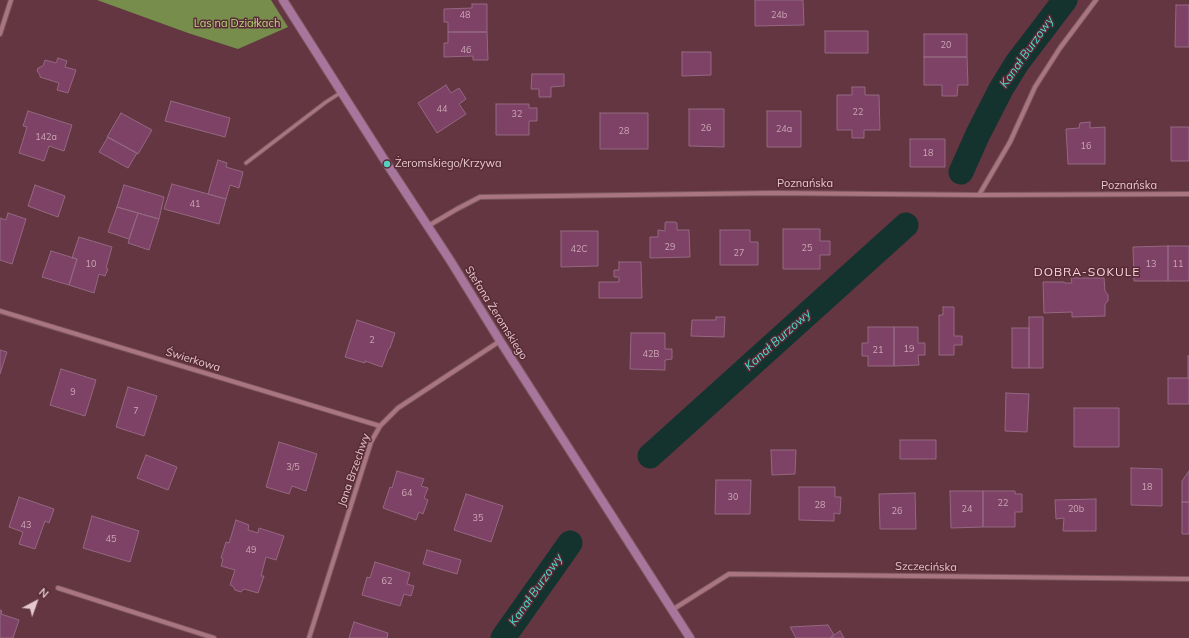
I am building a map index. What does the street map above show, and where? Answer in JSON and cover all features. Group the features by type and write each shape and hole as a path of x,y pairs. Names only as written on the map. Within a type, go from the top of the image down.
{"street":[{"path":"0,34 11,0"},
{"name":"Stefana Żeromskiego","path":"283,0 690,638"},
{"path":"979,195 1010,142 1035,87 1060,48 1096,0"},
{"name":"Poznańska","path":"428,226 480,197 774,193 979,195 1189,194"},
{"name":"Świerkowa","path":"0,311 380,426"},
{"name":"Jana Brzechwy","path":"309,638 371,442 380,426 398,408 500,341"},
{"name":"Szczecińska","path":"672,610 729,574 1189,579"},
{"path":"58,588 214,638"}],"lane":[{"path":"246,163 341,92"}],"green space":[{"name":"Las na Działkach","path":"97,0 271,0 288,27 238,49 188,33"}],"building":[{"path":"755,0 803,0 804,25 755,26"},
{"path":"472,4 487,4 487,32 448,32 448,22 444,22 444,9 472,8"},
{"path":"1176,5 1189,5 1189,47 1175,47"},
{"path":"825,31 868,31 868,53 825,53"},
{"path":"448,32 487,32 488,60 473,60 473,56 444,57 444,43 448,43"},
{"path":"924,34 967,34 967,57 924,57"},
{"path":"682,52 711,52 711,75 682,76"},
{"path":"924,57 967,57 968,85 958,85 957,96 942,96 942,85 924,85"},
{"path":"58,58 67,61 65,67 76,70 68,93 57,90 59,83 40,77 37,71 38,68 43,66 45,60 56,63"},
{"path":"532,74 564,74 564,86 551,87 551,97 539,97 539,89 531,89"},
{"path":"446,85 451,93 459,88 466,99 459,104 466,114 437,133 418,103"},
{"path":"852,87 865,87 865,95 879,95 880,130 864,130 864,138 852,138 852,130 837,130 837,95 852,95"},
{"path":"171,101 230,118 225,137 165,121"},
{"path":"496,104 529,104 529,108 537,108 537,121 529,121 529,135 496,135"},
{"path":"689,109 724,109 724,147 689,146"},
{"path":"28,111 72,125 64,151 49,146 44,161 19,153 27,127 23,126"},
{"path":"767,111 801,111 801,147 767,147"},
{"path":"121,113 152,130 138,154 107,137"},
{"path":"600,113 648,113 648,149 600,149"},
{"path":"1090,122 1090,128 1105,127 1105,164 1068,164 1066,129 1079,128 1080,123"},
{"path":"1171,127 1189,127 1189,161 1171,161"},
{"path":"108,137 137,153 128,168 99,152"},
{"path":"910,139 945,139 945,167 910,167"},
{"path":"218,160 227,163 226,167 243,172 239,188 230,185 226,199 208,194"},
{"path":"172,184 226,199 219,224 164,209"},
{"path":"35,185 65,196 58,217 28,206"},
{"path":"124,185 164,197 159,219 117,207"},
{"path":"117,207 138,213 129,239 108,232"},
{"path":"8,213 26,219 12,264 0,260 0,218 6,220"},
{"path":"138,213 159,219 149,250 128,243"},
{"path":"666,222 677,223 677,230 689,230 690,257 650,258 650,237 658,237 658,230 665,231"},
{"path":"783,229 820,229 820,241 830,241 830,255 820,255 820,269 783,269"},
{"path":"720,230 750,230 750,242 758,242 758,265 720,265"},
{"path":"561,231 598,231 598,266 561,267"},
{"path":"79,237 112,247 106,268 108,269 105,276 99,274 94,293 69,285 77,259 72,258"},
{"path":"1168,246 1189,246 1189,281 1168,281"},
{"path":"1168,246 1168,281 1134,281 1133,247"},
{"path":"51,251 77,259 69,285 42,277"},
{"path":"619,262 641,262 642,298 599,298 599,282 619,282 619,277 614,277 614,270 619,270"},
{"path":"1071,278 1104,278 1105,291 1108,295 1108,301 1105,304 1105,316 1072,317 1072,312 1044,313 1043,282 1072,283"},
{"path":"943,307 954,307 954,336 962,336 962,345 954,345 954,355 939,355 939,315 943,315"},
{"path":"716,317 725,317 724,337 691,336 692,320 716,320"},
{"path":"1029,317 1043,317 1043,368 1029,368"},
{"path":"357,320 395,333 382,367 365,361 365,363 345,357"},
{"path":"868,327 894,327 894,366 868,366 868,356 862,356 862,343 868,343"},
{"path":"894,327 918,327 918,343 925,343 925,355 918,355 919,365 894,366"},
{"path":"1012,328 1029,328 1029,368 1012,368"},
{"path":"631,333 665,333 665,349 672,349 672,359 665,360 665,370 630,369"},
{"path":"0,350 7,352 0,374"},
{"path":"1189,356 1189,378 1188,378"},
{"path":"61,369 96,380 85,416 50,405"},
{"path":"1168,378 1189,378 1189,404 1168,404"},
{"path":"128,387 157,396 144,436 116,427"},
{"path":"1006,393 1029,394 1027,432 1005,431"},
{"path":"1074,408 1119,408 1119,447 1074,447"},
{"path":"900,440 936,440 936,459 900,459"},
{"path":"279,442 317,454 306,491 292,486 289,494 266,487"},
{"path":"771,450 796,450 795,474 772,475"},
{"path":"146,455 177,467 168,490 137,478"},
{"path":"1131,468 1162,469 1162,506 1131,505"},
{"path":"397,471 424,479 421,486 428,488 424,498 428,500 423,514 419,512 416,520 383,508 390,487 392,488"},
{"path":"1189,471 1189,502 1182,502 1182,481"},
{"path":"716,480 751,480 750,514 715,514"},
{"path":"799,487 835,487 835,497 841,497 840,514 834,513 834,521 799,520"},
{"path":"950,491 983,491 983,527 951,528"},
{"path":"983,491 1015,491 1015,494 1022,494 1022,512 1015,512 1015,527 983,527"},
{"path":"915,493 916,529 880,529 879,494"},
{"path":"466,494 503,506 491,542 454,530"},
{"path":"19,497 54,509 49,523 45,521 35,549 19,544 23,532 9,527"},
{"path":"1096,499 1096,531 1063,531 1064,518 1056,519 1055,500"},
{"path":"1182,502 1189,502 1189,534 1182,534"},
{"path":"92,516 139,531 130,562 83,548"},
{"path":"236,520 249,525 248,530 258,533 259,528 284,536 276,560 266,557 261,576 264,576 258,593 244,589 241,592 235,590 233,586 230,585 235,570 221,566 223,559 221,558 226,542 229,543"},
{"path":"427,550 461,560 457,574 423,564"},
{"path":"375,562 410,573 407,584 414,586 411,596 404,594 400,606 362,595 367,577 370,578"},
{"path":"0,610 2,611 1,614 19,620 13,638 0,638"},
{"path":"354,622 388,633 387,638 349,638"},
{"path":"828,625 834,635 830,638 796,638 790,627"},
{"path":"840,631 844,638 830,638 834,635"}],"waterway":[{"name":"Kanał Burzowy","path":"961,172 1001,89 1017,63 1065,0"},
{"name":"Kanał Burzowy","path":"650,456 906,225"},
{"name":"Kanał Burzowy","path":"503,638 570,543"}],"place":[{"name":"Żeromskiego/Krzywa","path":"387,164"}],"district":[{"name":"DOBRA-SOKULE","path":"1087,272"}]}
